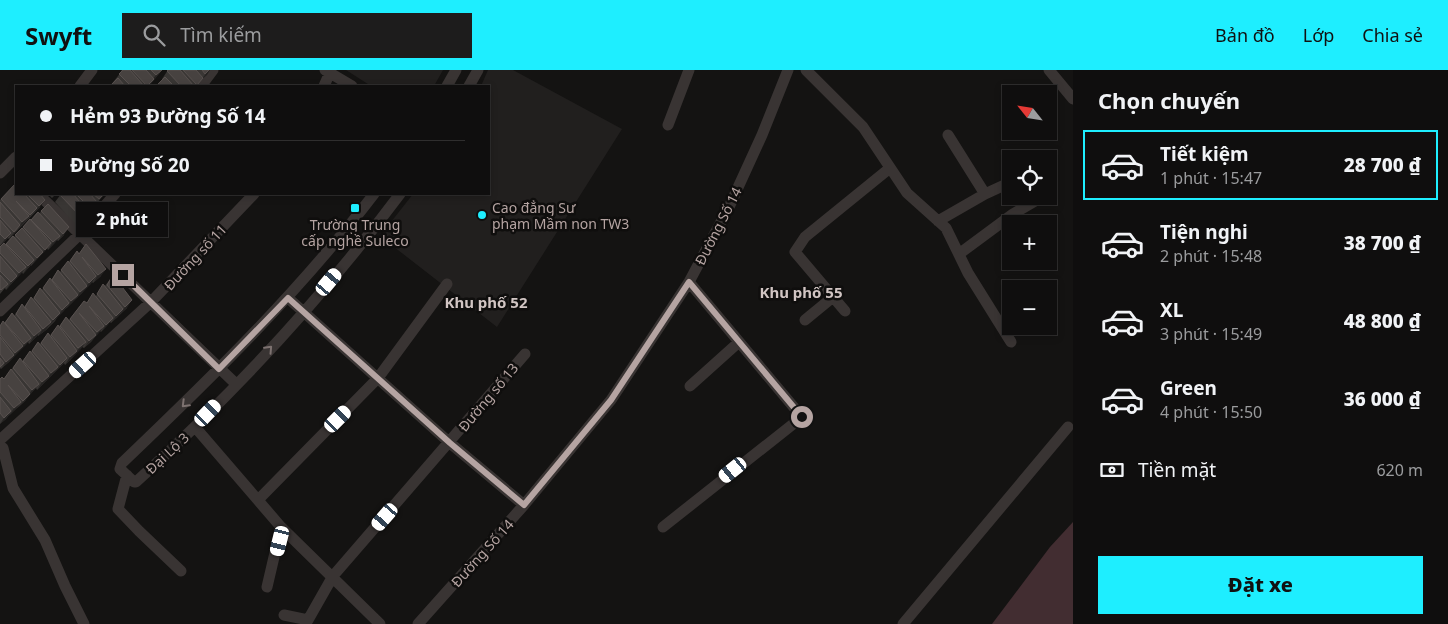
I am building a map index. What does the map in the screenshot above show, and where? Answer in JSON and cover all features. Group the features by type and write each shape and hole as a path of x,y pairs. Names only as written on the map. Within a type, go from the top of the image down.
{"street":[{"path":"81,85 92,70"},
{"path":"202,85 213,70"},
{"path":"448,85 456,70"},
{"path":"470,85 478,70"},
{"path":"668,125 689,70"},
{"name":"Đường Số 14","path":"418,624 524,505 611,400 689,282 730,205 762,135 788,70"},
{"path":"806,70 863,127 907,193 946,228 968,273 1011,342"},
{"path":"1049,70 1073,99"},
{"path":"324,85 329,71 350,85"},
{"path":"948,135 985,194"},
{"path":"845,311 795,252 805,237 890,168"},
{"path":"938,221 1002,186"},
{"path":"39,195 236,384"},
{"path":"0,311 80,234 114,195"},
{"name":"Đường số 11","path":"1,444 151,302 253,195"},
{"name":"Đại Lộ 3","path":"373,195 288,298 219,369 122,463 120,469 126,475 136,482 195,427 304,312 399,195"},
{"path":"959,254 1028,205"},
{"path":"663,527 802,417 689,282"},
{"path":"258,500 378,378 447,284"},
{"path":"805,320 833,297"},
{"path":"288,298 450,443 524,505"},
{"path":"690,386 739,342"},
{"name":"Đường số 13","path":"284,614 308,620 332,576 450,443 525,354"},
{"path":"195,427 281,527 380,624"},
{"path":"903,624 1068,427"},
{"path":"1,444 13,488 45,540 84,624"},
{"path":"126,475 118,509 138,531 182,571"},
{"path":"268,588 281,527"}],"shaded area":[{"path":"346,70 443,70 435,85 369,85"},
{"name":"Cao đẳng Sư phạm Mầm non TW3","path":"488,70 513,70 622,129 497,327 380,236 412,195 490,195 490,85 481,85"},
{"path":"1073,522 1073,624 992,624 1050,547"}],"building":[{"path":"123,70 130,70 143,85 130,85 119,74"},
{"path":"132,70 146,70 154,79 146,85"},
{"path":"151,70 162,70 156,75"},
{"path":"180,70 193,85 180,85 167,71"},
{"path":"183,70 196,70 203,78 197,85"},
{"path":"165,77 173,85 159,85"},
{"path":"118,78 124,85 111,85"},
{"path":"15,184 15,195 25,195 37,208 30,215 16,201 29,216 22,222 1,199"},
{"path":"28,195 41,195 45,200 39,206"},
{"path":"60,195 74,195 88,211 82,218"},
{"path":"77,195 91,195 97,202 91,209"},
{"path":"94,195 103,195 99,199"},
{"path":"0,202 20,225 14,232 0,217"},
{"path":"48,204 69,227 63,234 41,211"},
{"path":"38,212 60,236 53,242 31,220"},
{"path":"30,219 51,243 45,250 23,227"},
{"path":"0,220 11,233 5,239 0,234"},
{"path":"22,228 43,252 37,258 15,235"},
{"path":"13,236 34,260 28,266 6,244"},
{"path":"4,243 26,267 19,273 0,253 0,247"},
{"path":"86,244 106,269 98,275 82,257 96,276 89,283 70,261 77,251 79,254"},
{"path":"0,256 17,276 11,282 0,271"},
{"path":"68,261 87,286 80,292 61,270"},
{"path":"58,270 78,295 71,301 52,280"},
{"path":"0,275 8,284 1,290 0,289"},
{"path":"113,275 132,300 125,307 107,285"},
{"path":"50,278 69,303 62,310 43,288"},
{"path":"103,284 123,309 116,316 97,294"},
{"path":"40,288 60,313 53,320 34,298"},
{"path":"93,293 113,318 106,325 89,306 104,326 97,332 79,313 96,335 89,341 70,319 84,301 87,303"},
{"path":"31,297 51,322 43,329 25,307"},
{"path":"22,304 41,330 34,336 16,314"},
{"path":"12,313 31,338 24,344 5,323"},
{"path":"66,317 86,342 78,348 60,326"},
{"path":"3,321 23,346 15,353 0,335 0,326"},
{"path":"58,325 77,351 70,357 51,335"},
{"path":"48,333 67,358 60,365 41,343"},
{"path":"0,337 14,355 6,362 0,354"},
{"path":"38,342 58,367 51,373 32,351"},
{"path":"30,351 49,376 42,382 23,361"},
{"path":"0,358 4,363 0,367"},
{"path":"20,358 39,384 32,390 13,368"},
{"path":"11,369 30,394 23,401 8,385 21,402 14,408 0,392 0,379 2,377 4,379"},
{"path":"0,397 11,411 4,418 0,413"}],"place":[{"name":"Trường Trung cấp nghề Suleco","path":"355,208"},
{"name":"Cao đẳng Sư phạm Mầm non TW3","path":"482,215"}],"district":[{"name":"Khu phố 55","path":"801,292"},
{"name":"Khu phố 52","path":"486,302"}],"route":[{"path":"123,275 219,369 288,298 450,443 524,505 611,400 689,282 802,417"}]}
